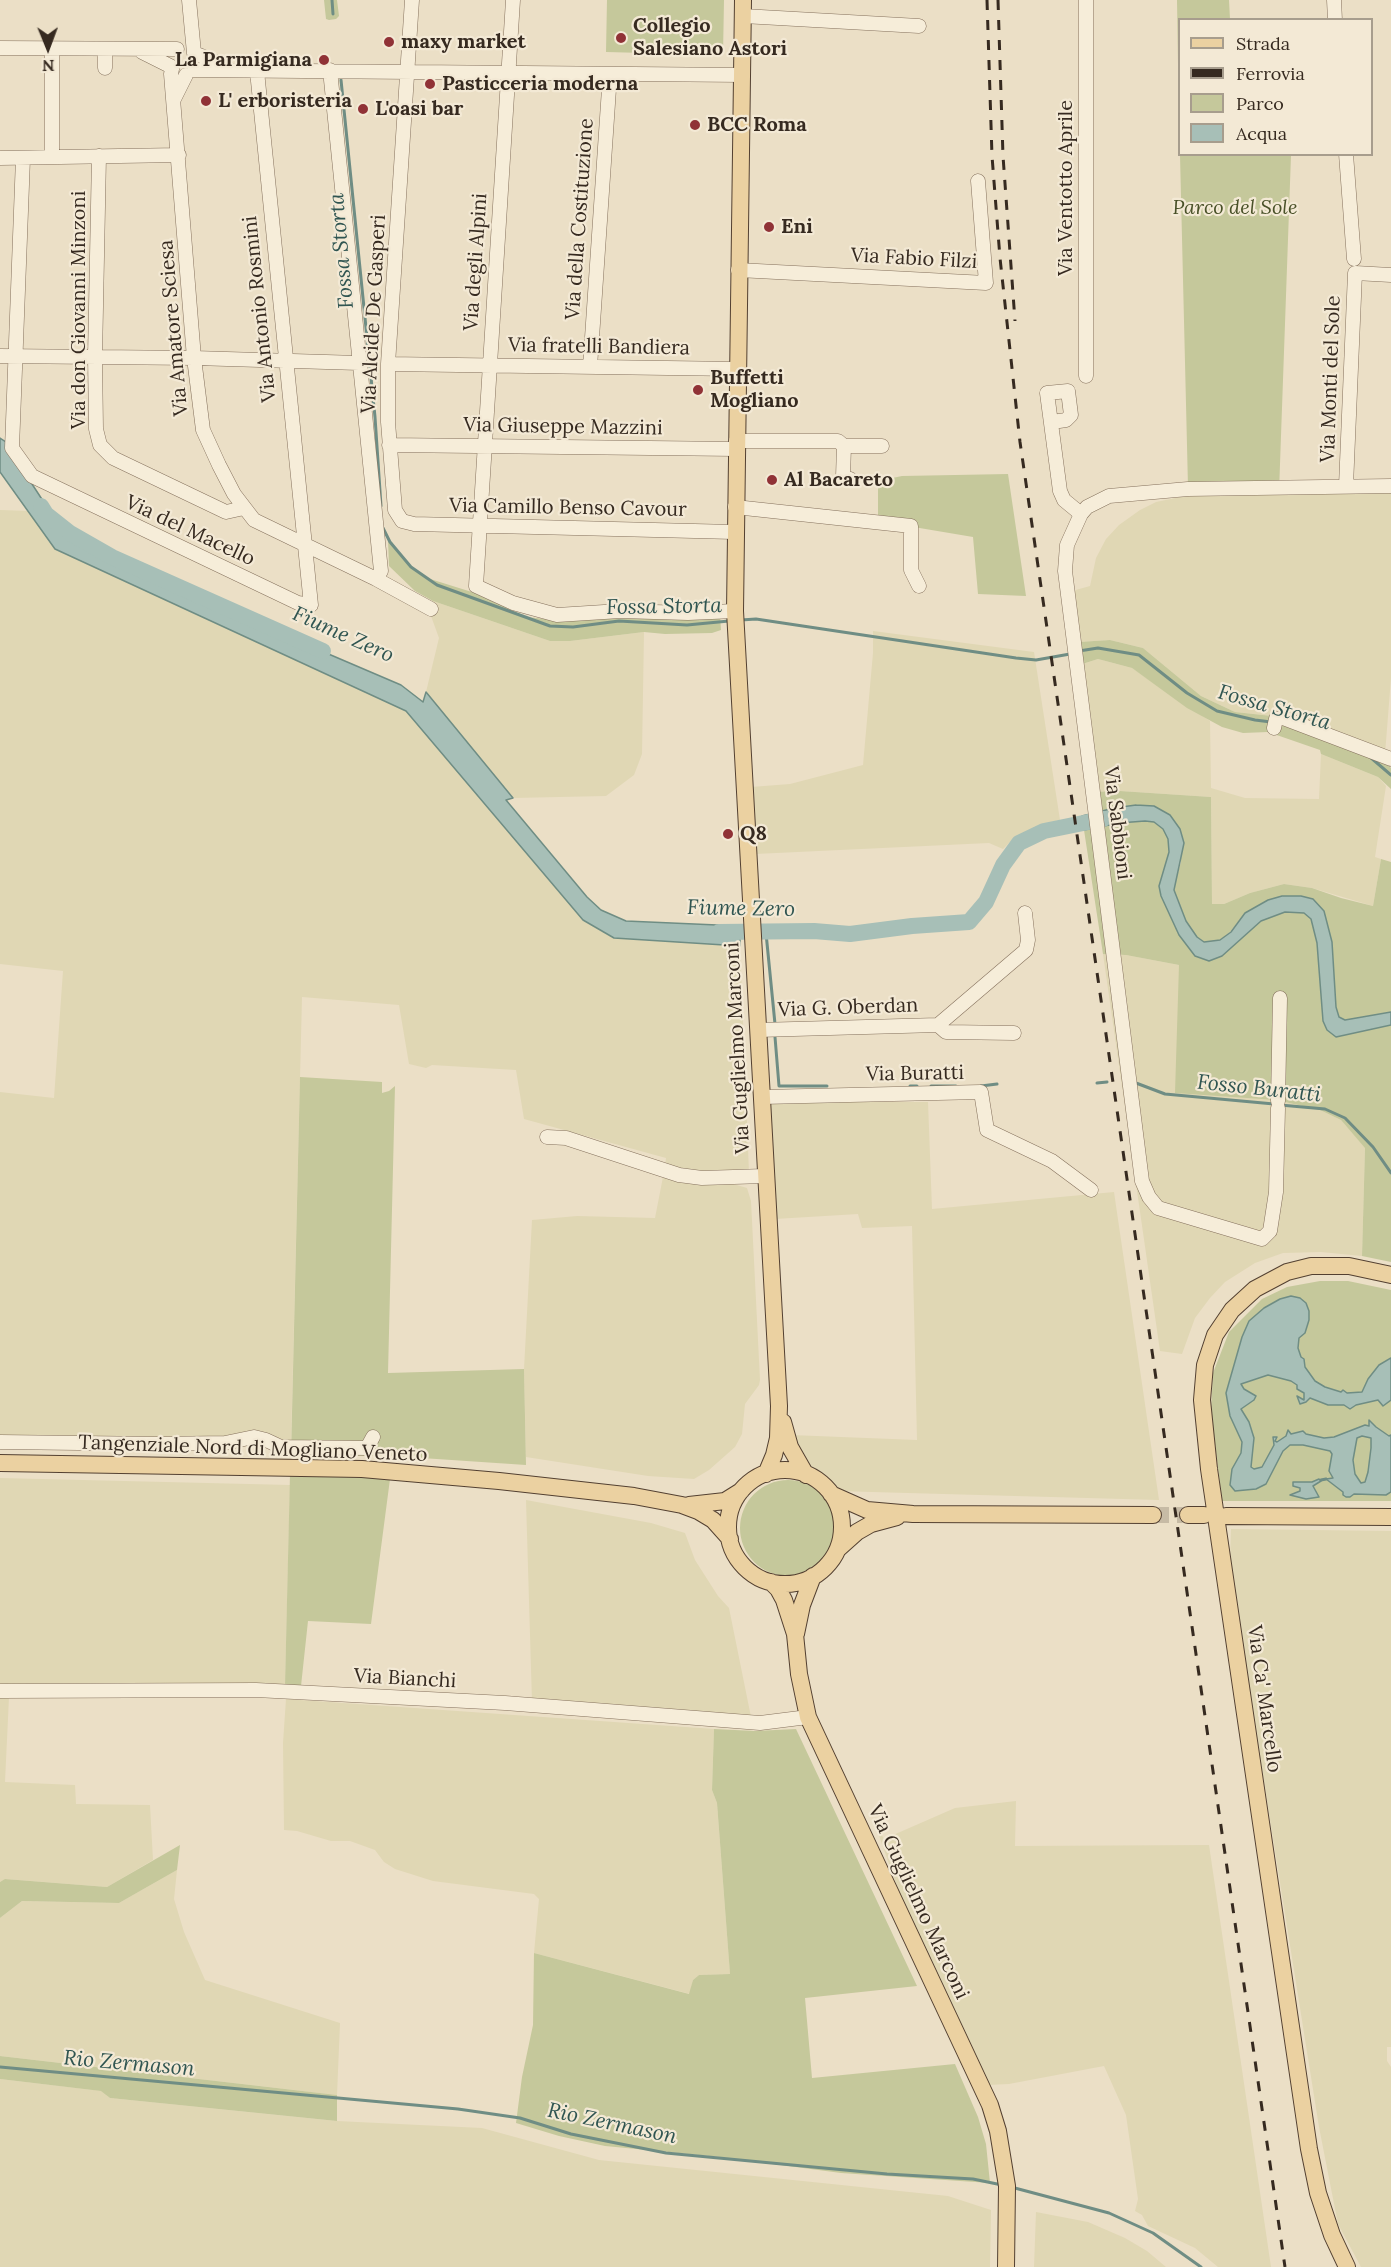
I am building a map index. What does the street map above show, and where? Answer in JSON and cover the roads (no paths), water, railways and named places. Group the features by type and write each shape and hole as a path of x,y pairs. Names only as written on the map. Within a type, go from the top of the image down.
{"main road":[{"name":"Via Guglielmo Marconi","path":"743,8 735,619 779,1407 778,1438 766,1474"},
{"name":"Via Ca' Marcello","path":"1347,2267 1332,2235 1318,2193 1307,2138 1213,1492 1202,1400 1205,1365 1215,1335 1232,1310 1255,1289 1287,1272 1311,1266 1349,1266 1391,1275"},
{"name":"Via Guglielmo Marconi","path":"779,1407 790,1447 806,1474 823,1485 831,1494 867,1510 913,1514"},
{"name":"Tangenziale Nord di Mogliano Veneto","path":"0,1463 362,1470 499,1481 682,1505 716,1504 733,1497 742,1490"},
{"path":"730,1539 730,1515 734,1502 751,1482 766,1474 788,1471 806,1474"},
{"path":"831,1494 841,1518 841,1537 838,1549"},
{"name":"Tangenziale Nord di Mogliano Veneto","path":"682,1505 710,1518 730,1539"},
{"name":"Via Guglielmo Marconi","path":"795,1634 802,1605 813,1576 828,1564 838,1549 857,1532 871,1524 913,1514"},
{"path":"913,1514 1152,1515"},
{"path":"1226,1516 1391,1517"},
{"name":"Via Guglielmo Marconi","path":"730,1539 734,1551 744,1566 771,1582 784,1600 795,1634 799,1674 808,1717 990,2105 998,2131 1007,2187 1006,2267"},
{"path":"771,1582 796,1582 813,1576"}],"street":[{"path":"185,50 191,30 189,0"},
{"name":"Via Alcide De Gasperi","path":"402,521 394,510 389,445 388,364 412,0"},
{"name":"Via degli Alpini","path":"513,0 476,586 513,603 557,615 620,611 688,613 735,619"},
{"name":"Via Ventotto Aprile","path":"1086,0 1086,376"},
{"path":"1334,0 1335,18"},
{"path":"743,8 920,26"},
{"path":"191,30 216,63"},
{"path":"0,48 185,50 216,63 251,71"},
{"path":"52,49 52,157"},
{"path":"105,49 105,68"},
{"path":"134,50 150,55 178,74 330,70 743,75"},
{"path":"172,68 172,55 185,50"},
{"path":"173,94 197,62 185,50"},
{"path":"150,55 165,71 173,94"},
{"name":"Via Amatore Sciesa","path":"172,68 194,358 203,430 219,465 243,508 254,519 376,579 431,609"},
{"path":"330,70 381,571 376,579"},
{"name":"Via Antonio Rosmini","path":"251,71 285,361 303,544"},
{"name":"Via della Costituzione","path":"590,367 610,74"},
{"path":"0,158 179,155"},
{"name":"Via don Giovanni Minzoni","path":"99,156 95,357 96,429 100,445 113,458 226,513 243,508"},
{"path":"1346,156 1354,259"},
{"path":"22,158 7,356 359,363"},
{"name":"Via Fabio Filzi","path":"738,270 986,283 978,181"},
{"name":"Via Monti del Sole","path":"1346,486 1355,273 1391,275"},
{"name":"Via del Macello","path":"7,356 12,448 32,476 298,603 311,605 303,544"},
{"name":"Via fratelli Bandiera","path":"388,364 737,369"},
{"path":"1052,422 1060,491 1064,500 1081,514 1087,507 1109,496 1188,489 1391,486"},
{"path":"736,445 838,441 844,446 882,446"},
{"name":"Via Giuseppe Mazzini","path":"389,445 736,445"},
{"path":"844,446 843,477 850,479"},
{"path":"735,507 911,526 911,570 919,586"},
{"name":"Via Sabbioni","path":"1081,514 1067,545 1065,571 1142,1181 1149,1197 1158,1208 1262,1239 1270,1231 1276,1192 1280,998"},
{"name":"Via Camillo Benso Cavour","path":"402,521 414,524 735,532"},
{"path":"1275,724 1283,718 1391,759"},
{"name":"Via G. Oberdan","path":"758,1030 938,1025 1026,950 1028,939 1025,913"},
{"name":"Via G. Oberdan","path":"938,1025 946,1032 1014,1033"},
{"name":"Via Buratti","path":"762,1097 981,1092 987,1130 1052,1161 1091,1190"},
{"path":"547,1137 566,1138 680,1175 702,1178 765,1176"},
{"path":"0,1442 225,1443 254,1437 280,1447 367,1448 373,1437"},
{"name":"Via Bianchi","path":"0,1691 256,1690 505,1703 760,1723 808,1717"}],"water":[{"path":"0,438 9,444 15,458 64,533 242,617 401,685 423,702 426,692 513,798 506,800 587,897 601,910 626,921 740,926 740,946 614,938 583,920 406,711 55,549 0,472"},
{"path":"1136,805 1154,806 1170,815 1180,829 1184,843 1174,890 1186,921 1197,937 1204,942 1220,940 1231,932 1245,913 1268,900 1282,896 1301,896 1313,899 1324,911 1332,942 1336,1007 1339,1017 1345,1020 1391,1012 1391,1025 1336,1037 1327,1030 1323,1021 1317,943 1311,919 1304,913 1285,912 1261,921 1222,956 1209,961 1195,956 1179,935 1161,896 1159,886 1169,852 1168,839 1163,829 1154,822 1145,821 1119,823 1084,830 1082,816"},
{"path":"1291,1296 1300,1298 1306,1303 1309,1320 1305,1333 1299,1338 1298,1348 1304,1359 1305,1367 1315,1381 1341,1392 1343,1390 1347,1393 1362,1392 1368,1379 1379,1365 1391,1358 1391,1400 1383,1406 1378,1400 1356,1405 1350,1409 1344,1405 1328,1405 1310,1398 1300,1404 1297,1396 1304,1400 1304,1393 1297,1389 1297,1385 1291,1381 1268,1375 1241,1384 1244,1389 1256,1396 1241,1409 1249,1422 1254,1438 1251,1467 1254,1469 1262,1467 1274,1445 1273,1437 1277,1437 1275,1441 1277,1442 1286,1436 1288,1430 1291,1434 1303,1431 1306,1434 1324,1438 1334,1437 1365,1425 1369,1426 1369,1420 1389,1436 1391,1435 1391,1492 1386,1495 1354,1494 1346,1497 1326,1479 1333,1478 1329,1471 1332,1454 1330,1451 1303,1445 1290,1445 1283,1451 1266,1484 1256,1489 1235,1491 1230,1485 1232,1469 1241,1453 1242,1442 1230,1416 1226,1393 1249,1321 1264,1308","holes":["1362,1436 1371,1438 1368,1472 1365,1482 1361,1483 1355,1474 1353,1460 1357,1438"]},
{"path":"1319,1479 1321,1481 1313,1486 1319,1497 1306,1499 1290,1495 1300,1491 1300,1488 1293,1486 1293,1482 1312,1482"}],"waterway":[{"name":"Fossa Storta","path":"332,0 333,14"},
{"name":"Fossa Storta","path":"341,80 375,417 381,506"},
{"name":"Fiume Zero","path":"41,506 46,514 70,533 112,557 323,651"},
{"name":"Fossa Storta","path":"383,528 390,542 411,567 437,585 550,626 573,627 619,621 687,625 729,621"},
{"name":"Fossa Storta","path":"741,620 756,619 1016,658 1036,660 1070,654"},
{"name":"Fossa Storta","path":"1079,651 1098,648 1139,655 1187,693 1217,711 1271,722"},
{"name":"Fossa Storta","path":"1370,757 1391,775"},
{"name":"Fiume Zero","path":"719,932 814,931 850,934 969,922 986,902 1003,865 1019,843 1044,831 1103,819"},
{"name":"Fosso Buratti","path":"766,933 775,1024"},
{"name":"Fosso Buratti","path":"775,1037 779,1086 827,1086"},
{"name":"Fosso Buratti","path":"1097,1083 1107,1082"},
{"name":"Fosso Buratti","path":"1136,1083 1165,1094 1274,1104"},
{"name":"Fosso Buratti","path":"981,1086 997,1084"},
{"name":"Fosso Buratti","path":"910,1086 917,1086"},
{"name":"Fosso Buratti","path":"931,1086 956,1086"},
{"name":"Fosso Buratti","path":"1280,1105 1325,1109 1345,1118 1373,1147 1391,1173"},
{"path":"1321,1480 1326,1479"},
{"name":"Rio Zermason","path":"0,2067 458,2109 520,2118 571,2134 666,2153 887,2174 973,2179 1002,2185"},
{"name":"Rio Zermason","path":"1011,2187 1109,2213 1153,2233 1201,2267"}],"tunnel":[{"path":"1153,1515 1188,1515"}],"railway":[{"path":"987,0 992,156 1000,258 1020,442 1285,2267"},
{"path":"998,0 1003,156 1015,321"}],"place":[{"name":"Collegio Salesiano Astori","path":"621,38"},
{"name":"maxy market","path":"389,42"},
{"name":"La Parmigiana","path":"324,60"},
{"name":"Pasticceria moderna","path":"430,84"},
{"name":"L' erboristeria","path":"206,101"},
{"name":"L'oasi bar","path":"363,109"},
{"name":"BCC Roma","path":"695,125"},
{"name":"Eni","path":"769,227"},
{"name":"Buffetti Mogliano","path":"698,390"},
{"name":"Al Bacareto","path":"772,480"},
{"name":"Q8","path":"728,834"}],"park label":[{"name":"Parco del Sole","path":"1235,208"}]}
